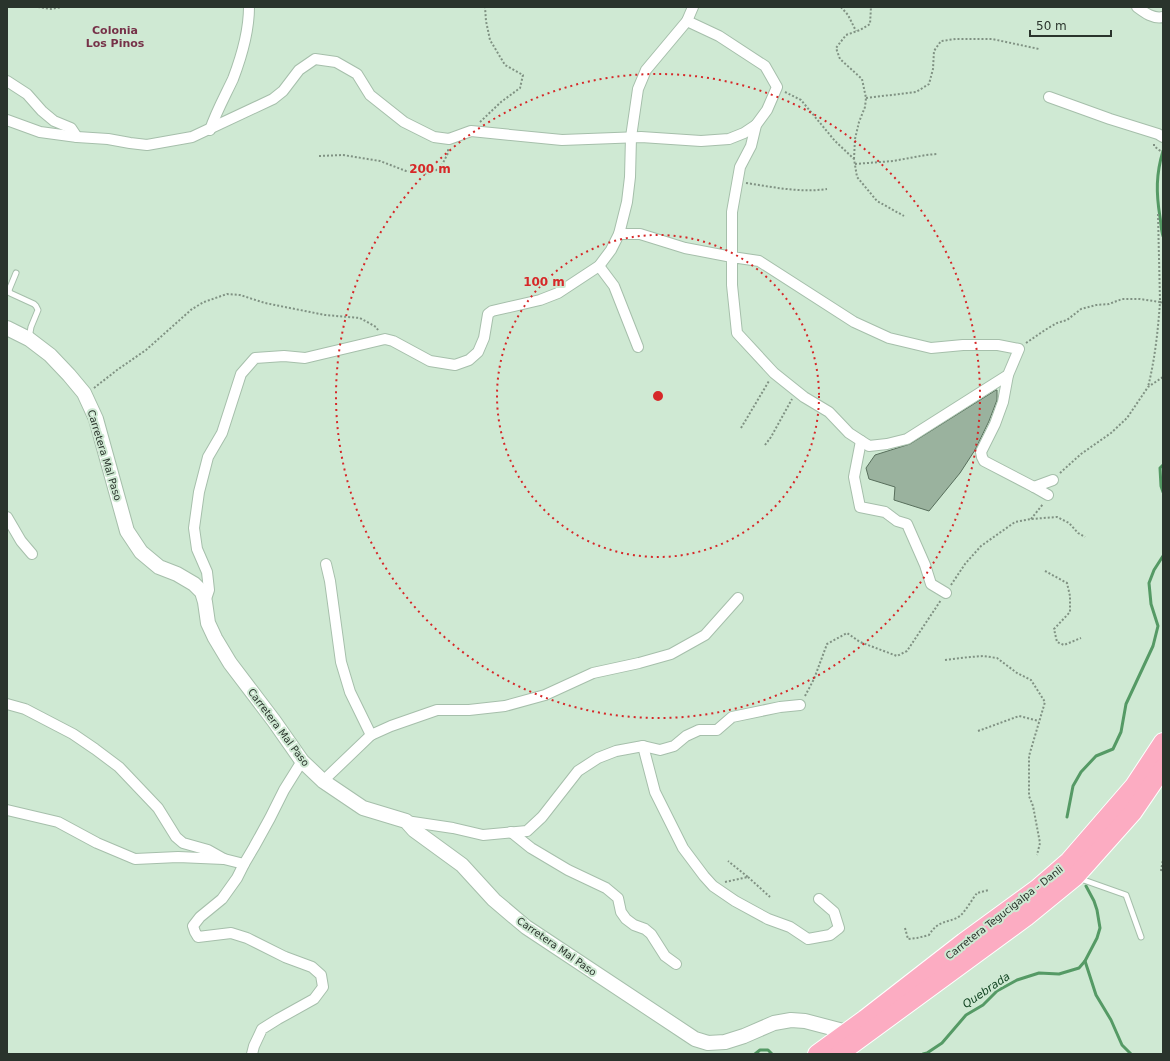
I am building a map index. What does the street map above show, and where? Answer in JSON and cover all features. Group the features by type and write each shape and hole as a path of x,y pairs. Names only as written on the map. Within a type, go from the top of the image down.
{"highway":[{"name":"Carretera Tegucigalpa - Danli","path":"839,1054 851,1037 1038,888 1069,861 1134,786 1163,742"},
{"name":"Carretera Tegucigalpa - Danli","path":"817,1054 851,1037 1026,917 1075,877 1133,812 1163,768"}],"street":[{"path":"210,130 215,115 233,78 245,38 249,18 249,7"},
{"path":"205,602 209,590 207,572 197,549 194,528 199,492 208,457 222,433 241,374 255,358 284,356 305,358 385,339 393,341 430,361 455,365 469,360 478,352 484,338 488,314 492,311 540,300 558,293 599,266 611,250 619,234 627,202 630,177 631,137 638,89 646,70 687,21 693,7"},
{"path":"1137,7 1149,15 1160,18 1163,17"},
{"path":"687,21 719,36 765,66 777,88 766,110 756,125 751,146 740,167 732,212 732,285 737,333 774,373 796,391 829,412 849,433 869,446 907,440 1008,375"},
{"path":"7,120 40,132 108,139 130,144 147,145 192,138 273,99 283,91 299,70 315,59 336,62 356,74 370,95 404,122 434,137 449,139 471,131 562,140 631,137 702,142 729,139 744,133 756,125"},
{"path":"7,81 27,94 42,111 54,121 71,128 77,137"},
{"path":"1049,97 1160,136"},
{"path":"619,234 640,234 685,248 732,257 759,260 854,322 889,338 931,348 963,345 998,345 1019,349 1008,375 1003,402 995,424 981,452 984,461 1048,495"},
{"path":"599,266 614,286 638,347"},
{"name":"Carretera Mal Paso","path":"7,328 29,339 50,355 84,392 96,420 127,531 141,552 159,567 194,584 202,592 208,623 230,663 302,761 323,781 363,808 406,821 414,830 462,865 494,900 526,927 695,1039 708,1043 725,1042 744,1036 774,1023 791,1020 805,1021 851,1037"},
{"path":"861,441 854,477 860,507 886,512 897,521 906,524 925,565 931,584 946,593"},
{"path":"1034,487 1053,480"},
{"path":"7,517 21,541 32,554"},
{"path":"326,564 330,581 341,662 350,692 371,735"},
{"path":"323,781 371,735 391,726 437,710 469,710 505,706 546,695 593,673 671,654 705,635 738,598"},
{"path":"7,704 25,709 73,734 96,749 118,768 158,808 176,837 183,843 208,850 224,859"},
{"path":"406,821 453,828 483,835 527,831 542,817 578,771 598,758 616,751 643,746 660,750 674,746 686,736 699,730 717,730 732,717 800,704"},
{"path":"643,746 655,792 682,848 712,886 735,901 768,919 790,927 808,939 830,935 839,928 834,912 820,899"},
{"path":"254,1051 262,1029 314,999 323,988 321,975 312,967 285,957 247,938 231,933 198,937 193,926 200,917 222,899 237,878 284,790 302,761"},
{"path":"7,810 58,822 97,843 134,859 178,857 224,859 244,864"},
{"path":"511,832 531,848 568,870 606,888 618,898 620,912 626,919 652,934 666,956 676,964"}],"lane":[{"path":"16,273 9,290 10,293 34,304 38,310 31,327 29,339"},
{"path":"1075,877 1126,895 1141,937"}],"path":[{"path":"38,7 62,7"},
{"path":"471,131 501,102 520,88 523,76 505,64 490,40 485,7"},
{"path":"841,7 848,15 856,32"},
{"path":"871,7 870,24 856,32 846,35 836,48 840,59 862,79 866,98 859,122 854,164 857,177 877,201 904,216"},
{"path":"866,98 916,92 929,84 933,70 934,51 941,41 956,39 992,39 1039,49"},
{"path":"777,88 801,100 835,142 854,159"},
{"path":"319,156 343,155 380,161 406,171 430,174 441,167 448,153 449,139"},
{"path":"1154,146 1163,153"},
{"path":"854,164 937,154"},
{"path":"737,182 798,191 827,189"},
{"path":"1053,480 1082,454 1112,433 1127,418 1148,387 1152,374 1162,303 1158,214"},
{"path":"84,392 93,389 146,350 192,309 204,302 227,294 240,295 265,303 325,315 360,318 376,327 385,339"},
{"path":"1019,349 1057,322 1067,320 1081,309 1096,305 1109,304 1122,299 1140,299 1162,303"},
{"path":"741,428 774,373"},
{"path":"1148,387 1163,378"},
{"path":"765,445 771,437 796,391"},
{"path":"1031,518 1048,495"},
{"path":"800,704 814,679 827,644 847,633 860,642 897,656 907,651 965,564 981,546 1015,522 1031,518 1057,517 1069,523 1078,533 1085,536"},
{"path":"1045,571 1067,583 1070,596 1070,612 1054,629 1057,642 1064,645 1081,638"},
{"path":"945,660 970,656 996,658 1017,673 1031,680 1045,702 1029,756 1029,796 1033,806 1040,844 1037,855"},
{"path":"978,731 1020,716 1040,721"},
{"path":"1161,870 1163,859"},
{"path":"728,861 770,897"},
{"path":"712,886 748,877"},
{"path":"905,928 908,939 929,935 933,928 941,922 961,915 976,893 989,890"}],"building":[{"path":"996,390 997,400 975,450 960,473 929,511 894,500 895,487 869,479 866,468 875,455 910,444"}],"waterway":[{"path":"1163,151 1159,168 1157,192 1163,236"},
{"path":"1163,465 1160,468 1161,486 1163,492"},
{"path":"1067,817 1073,786 1081,772 1096,756 1113,749 1121,732 1126,704 1153,646 1158,626 1151,604 1149,583 1154,570 1163,556"},
{"name":"Quebrada","path":"923,1054 942,1043 966,1015 983,1005 997,991 1017,980 1039,973 1059,974 1079,968 1085,961 1097,938 1100,928 1097,910 1086,886"},
{"path":"1085,961 1096,995 1111,1020 1122,1045 1131,1054"},
{"name":"Quebrada","path":"755,1054 760,1050 768,1050 772,1054"}],"district":[{"name":"Colonia Los Pinos","path":"115,36"}]}
